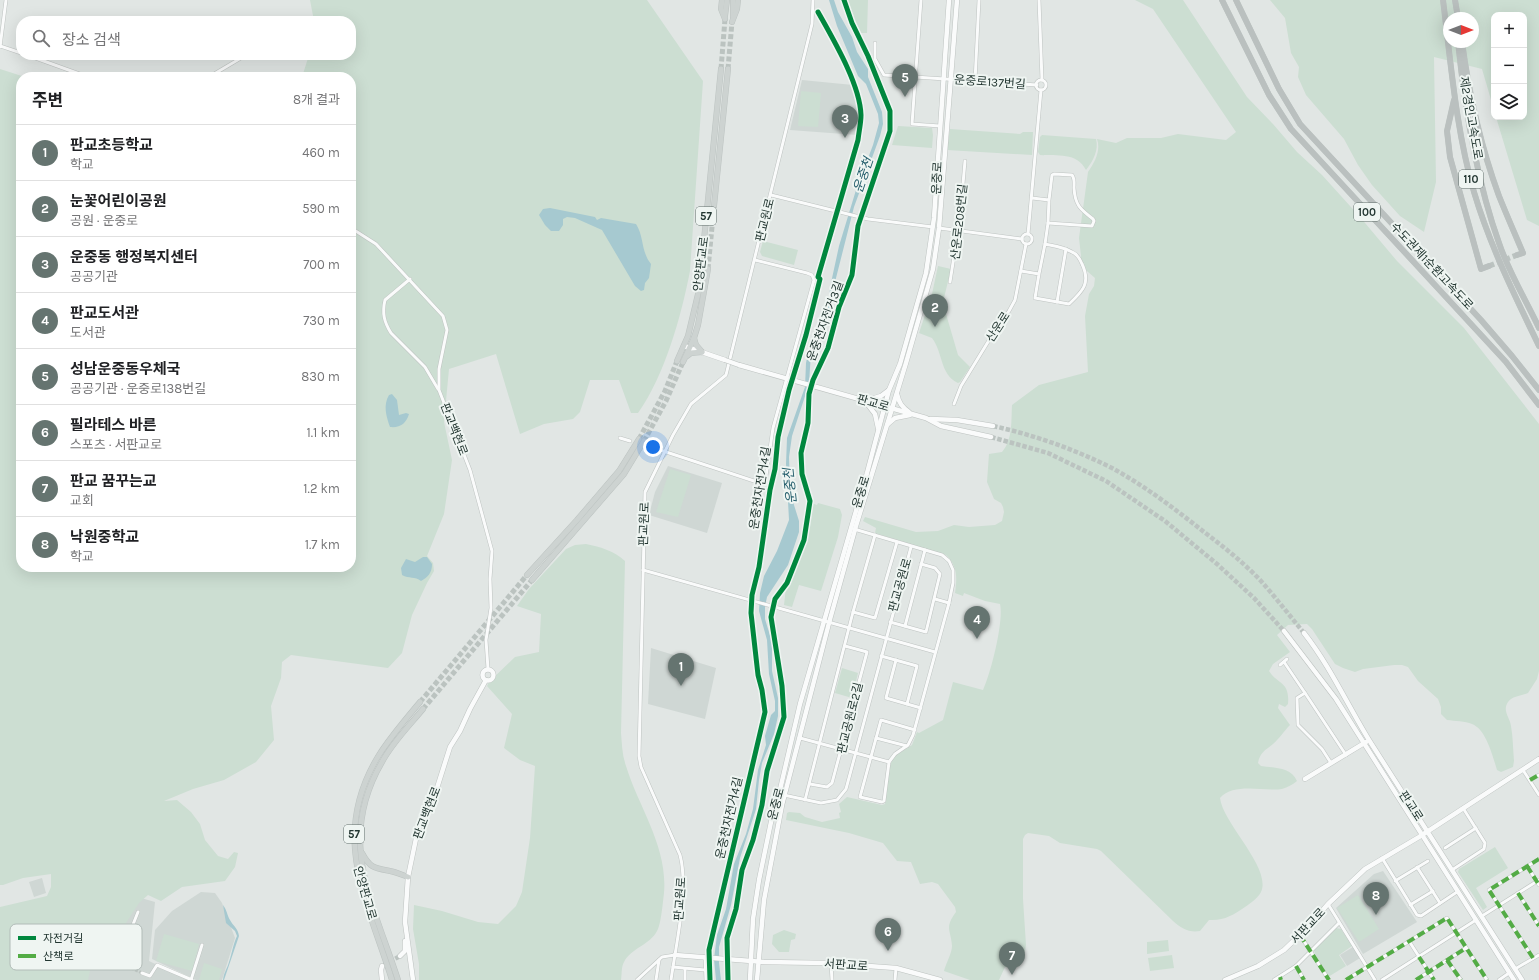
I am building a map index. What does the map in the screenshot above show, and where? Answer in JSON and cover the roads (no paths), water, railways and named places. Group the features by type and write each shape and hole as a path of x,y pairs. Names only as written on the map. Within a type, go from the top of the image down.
{"highway":[{"name":"수도권제1순환고속도로","path":"1222,0 1269,95 1291,129 1501,356 1539,405"},
{"name":"수도권제1순환고속도로","path":"1236,0 1278,89 1300,124 1481,320 1539,390"},
{"name":"제2경인고속도로","path":"1444,0 1454,98 1474,192 1505,275 1539,346"},
{"path":"1454,0 1456,12"},
{"name":"제2경인고속도로","path":"1459,48 1465,107 1483,193 1499,244 1539,328"},
{"path":"1463,48 1474,107 1488,162 1520,254"},
{"path":"1454,98 1447,131 1450,157 1481,269 1489,266"}],"main road":[{"path":"722,0 721,9 725,20 727,0"},
{"path":"733,0 732,22 737,9 738,0"},
{"name":"운중로","path":"750,980 753,919 759,880 771,822 800,704 826,622 884,407 889,390 900,364 923,286 928,263 933,227 949,0"},
{"name":"운중로","path":"852,529 886,429 933,269 939,228 957,0"},
{"name":"안양판교로","path":"682,360 684,346 692,323 699,290 721,68"},
{"name":"57","path":"714,206 728,69"},
{"name":"안양판교로","path":"682,360 690,348 694,338 701,312 708,269"},
{"path":"694,338 696,345 702,352"},
{"path":"684,346 786,379"},
{"path":"682,360 691,353 702,352"},
{"name":"판교로","path":"786,379 926,418 941,426 991,437"},
{"path":"878,428 875,414 866,401 881,396 889,390"},
{"path":"897,393 898,402 912,414"},
{"path":"886,429 894,418 912,414"},
{"name":"판교로","path":"926,418 957,420 993,426"},
{"path":"526,575 577,520 619,471 642,440 624,474 532,580"},
{"name":"운중로","path":"757,980 764,900 785,795 800,738 826,622"},
{"name":"판교로","path":"1284,631 1319,676 1364,744 1514,980"},
{"name":"판교로","path":"1304,633 1326,664 1350,710 1521,979"},
{"path":"488,669 492,671 493,676 489,680 486,680 482,676 482,673 484,670 488,669"},
{"name":"판교백현로","path":"414,980 405,922 408,877 418,829 437,788 446,758 486,680"},
{"name":"안양판교로","path":"392,980 360,884 354,836 356,816 362,791 378,757 420,702"},
{"name":"안양판교로","path":"398,980 365,883 360,850 361,816 373,777 392,746 423,709"},
{"path":"1305,779 1369,740"},
{"path":"1428,831 1539,759"},
{"name":"서판교로","path":"1225,980 1246,972 1284,950 1356,876 1382,858 1428,831"},
{"path":"360,850 369,864 375,868 391,871 408,877"},
{"path":"406,933 405,951 400,956 406,956 410,959"},
{"path":"675,955 708,958"},
{"name":"서판교로","path":"708,958 896,968 940,980"},
{"path":"382,966 382,980"}],"street":[{"path":"6,0 0,46 16,51"},
{"name":"판교원로","path":"671,980 683,885 682,863 680,855 639,762 645,492 691,404 726,375 812,24 813,0"},
{"path":"921,0 912,124 940,126"},
{"path":"975,81 979,0"},
{"path":"1022,238 1022,242 1026,244 1031,243 1031,236 1028,234 1041,90 1045,88 1046,85 1042,80 1039,0"},
{"name":"운중로137번길","path":"875,43 875,59 884,75 1036,85"},
{"path":"41,60 74,72"},
{"path":"217,72 238,60"},
{"path":"1041,90 1038,89 1036,85 1042,80"},
{"name":"산운로208번길","path":"950,282 958,230 965,161"},
{"path":"1045,244 1066,249 1074,253 1080,258 1086,272 1083,290 1069,304 1035,298 1047,233 1052,175 1072,175 1074,179 1077,204 1094,221 1092,226 1048,223"},
{"path":"771,194 866,218 1022,238 1028,234"},
{"path":"1032,198 1049,200"},
{"name":"판교백현로","path":"356,231 376,244 410,279 446,320 447,330 439,369 438,390 470,470 492,551 490,579 491,607 486,640 488,669"},
{"name":"산운로","path":"954,404 962,386 991,337 1009,311 1014,300 1026,244"},
{"path":"1057,302 1066,249"},
{"path":"648,446 752,480 761,479 766,476 773,428 812,290 814,277 802,271 755,260"},
{"path":"1021,271 1039,274"},
{"path":"410,279 386,300 383,316 391,333 425,367 438,390"},
{"path":"620,438 630,441"},
{"name":"판교공원로","path":"779,794 821,803 837,800 846,790 911,547 852,529"},
{"name":"판교공원로2길","path":"805,800 844,646 875,535"},
{"path":"853,612 875,618 896,542"},
{"path":"911,547 945,557 952,567 953,583 949,603 915,730 912,738 907,746 895,754 889,762 884,801 882,802 860,797 881,720 915,730"},
{"path":"905,626 925,550"},
{"path":"890,622 926,632 940,577 939,572 933,567 922,564"},
{"path":"643,570 784,611 935,652"},
{"path":"935,599 949,603"},
{"name":"판교공원로2길","path":"810,784 827,787 832,783 867,652 844,646"},
{"path":"881,656 917,666 907,704"},
{"path":"1280,665 1287,659"},
{"path":"896,660 886,698 921,708"},
{"path":"1284,662 1346,755"},
{"path":"1306,693 1297,698 1298,725 1322,749 1331,763"},
{"path":"800,738 889,762"},
{"path":"876,738 907,746"},
{"path":"1523,770 1539,795"},
{"path":"1530,780 1539,775"},
{"path":"1452,870 1485,848 1485,843 1463,808"},
{"path":"1445,848 1476,828"},
{"path":"1382,858 1418,916 1421,916 1457,892"},
{"path":"1533,958 1489,890 1539,859"},
{"path":"1395,881 1428,861"},
{"path":"1482,916 1538,882 1527,866"},
{"path":"1417,867 1440,903"},
{"path":"1410,905 1433,891"},
{"path":"1518,893 1539,926"},
{"path":"1328,904 1375,980"},
{"path":"133,924 138,912"},
{"path":"1346,980 1448,918 1487,980"},
{"path":"1382,980 1476,920"},
{"path":"1274,980 1280,978 1296,966 1339,923"},
{"path":"1300,935 1329,980"},
{"path":"1408,941 1434,980"},
{"path":"142,973 150,976 157,965 191,980 202,945"},
{"path":"1416,980 1466,948"},
{"path":"637,980 662,957 675,955"},
{"path":"1515,969 1539,955"},
{"path":"706,980 705,970 708,958"},
{"path":"656,980 659,960"},
{"path":"1447,960 1461,980"},
{"path":"832,964 832,980"},
{"path":"1296,966 1304,980"},
{"path":"673,967 705,970"},
{"path":"895,980 896,968"},
{"path":"685,969 685,980"},
{"path":"1499,980 1509,973"}],"water":[{"name":"운중천","path":"829,0 834,0 838,12 852,37 857,52 868,69 868,77 882,112 883,124 854,207 835,282 830,312 811,352 809,384 792,436 789,457 790,485 799,521 799,532 788,565 767,597 765,607 765,619 772,642 772,671 778,698 778,716 774,734 762,763 756,809 740,858 731,905 719,947 721,980 716,980 714,959 717,935 726,909 734,864 746,834 753,809 758,770 766,745 765,736 771,715 775,711 775,701 769,674 767,640 759,611 760,593 764,576 777,551 789,520 786,464 787,438 805,387 808,353 827,310 839,246 879,123 878,114 866,84 858,76 837,26"},
{"path":"550,208 595,217 597,220 601,218 636,224 651,264 649,278 645,283 644,290 641,291 635,286 602,230 575,218 567,217 563,219 563,225 559,231 551,231 539,215 543,209"},
{"path":"392,394 397,400 399,415 406,413 409,414 402,425 390,427 387,419 386,403 389,395"},
{"path":"423,557 427,557 432,564 430,572 426,578 421,581 402,575 401,568 406,559 415,562"},
{"path":"223,905 230,920 238,931 239,936 224,980 224,975 237,936 235,931 226,923"}],"tunnel":[{"path":"721,69 725,19"},
{"path":"728,69 732,22"},
{"path":"708,269 714,206"},
{"path":"1489,266 1517,255"},
{"path":"639,439 665,391 677,361"},
{"path":"644,441 666,401 683,362"},
{"path":"993,426 1039,438 1083,455 1112,468 1148,490 1234,555 1267,587 1304,633"},
{"path":"991,437 1048,453 1106,481 1165,521 1217,564 1254,598 1284,631"},
{"path":"420,702 527,575"},
{"path":"423,709 532,580"},
{"path":"384,965 400,956"},
{"path":"136,970 142,973"}],"place":[{"name":"성남운중동우체국","path":"905,97"},
{"name":"운중동 행정복지센터","path":"845,138"},
{"name":"눈꽃어린이공원","path":"935,327"},
{"name":"판교도서관","path":"977,639"},
{"name":"판교초등학교","path":"681,686"},
{"name":"낙원중학교","path":"1376,915"},
{"name":"필라테스 바른","path":"888,951"},
{"name":"판교 꿈꾸는교","path":"1012,975"}]}
